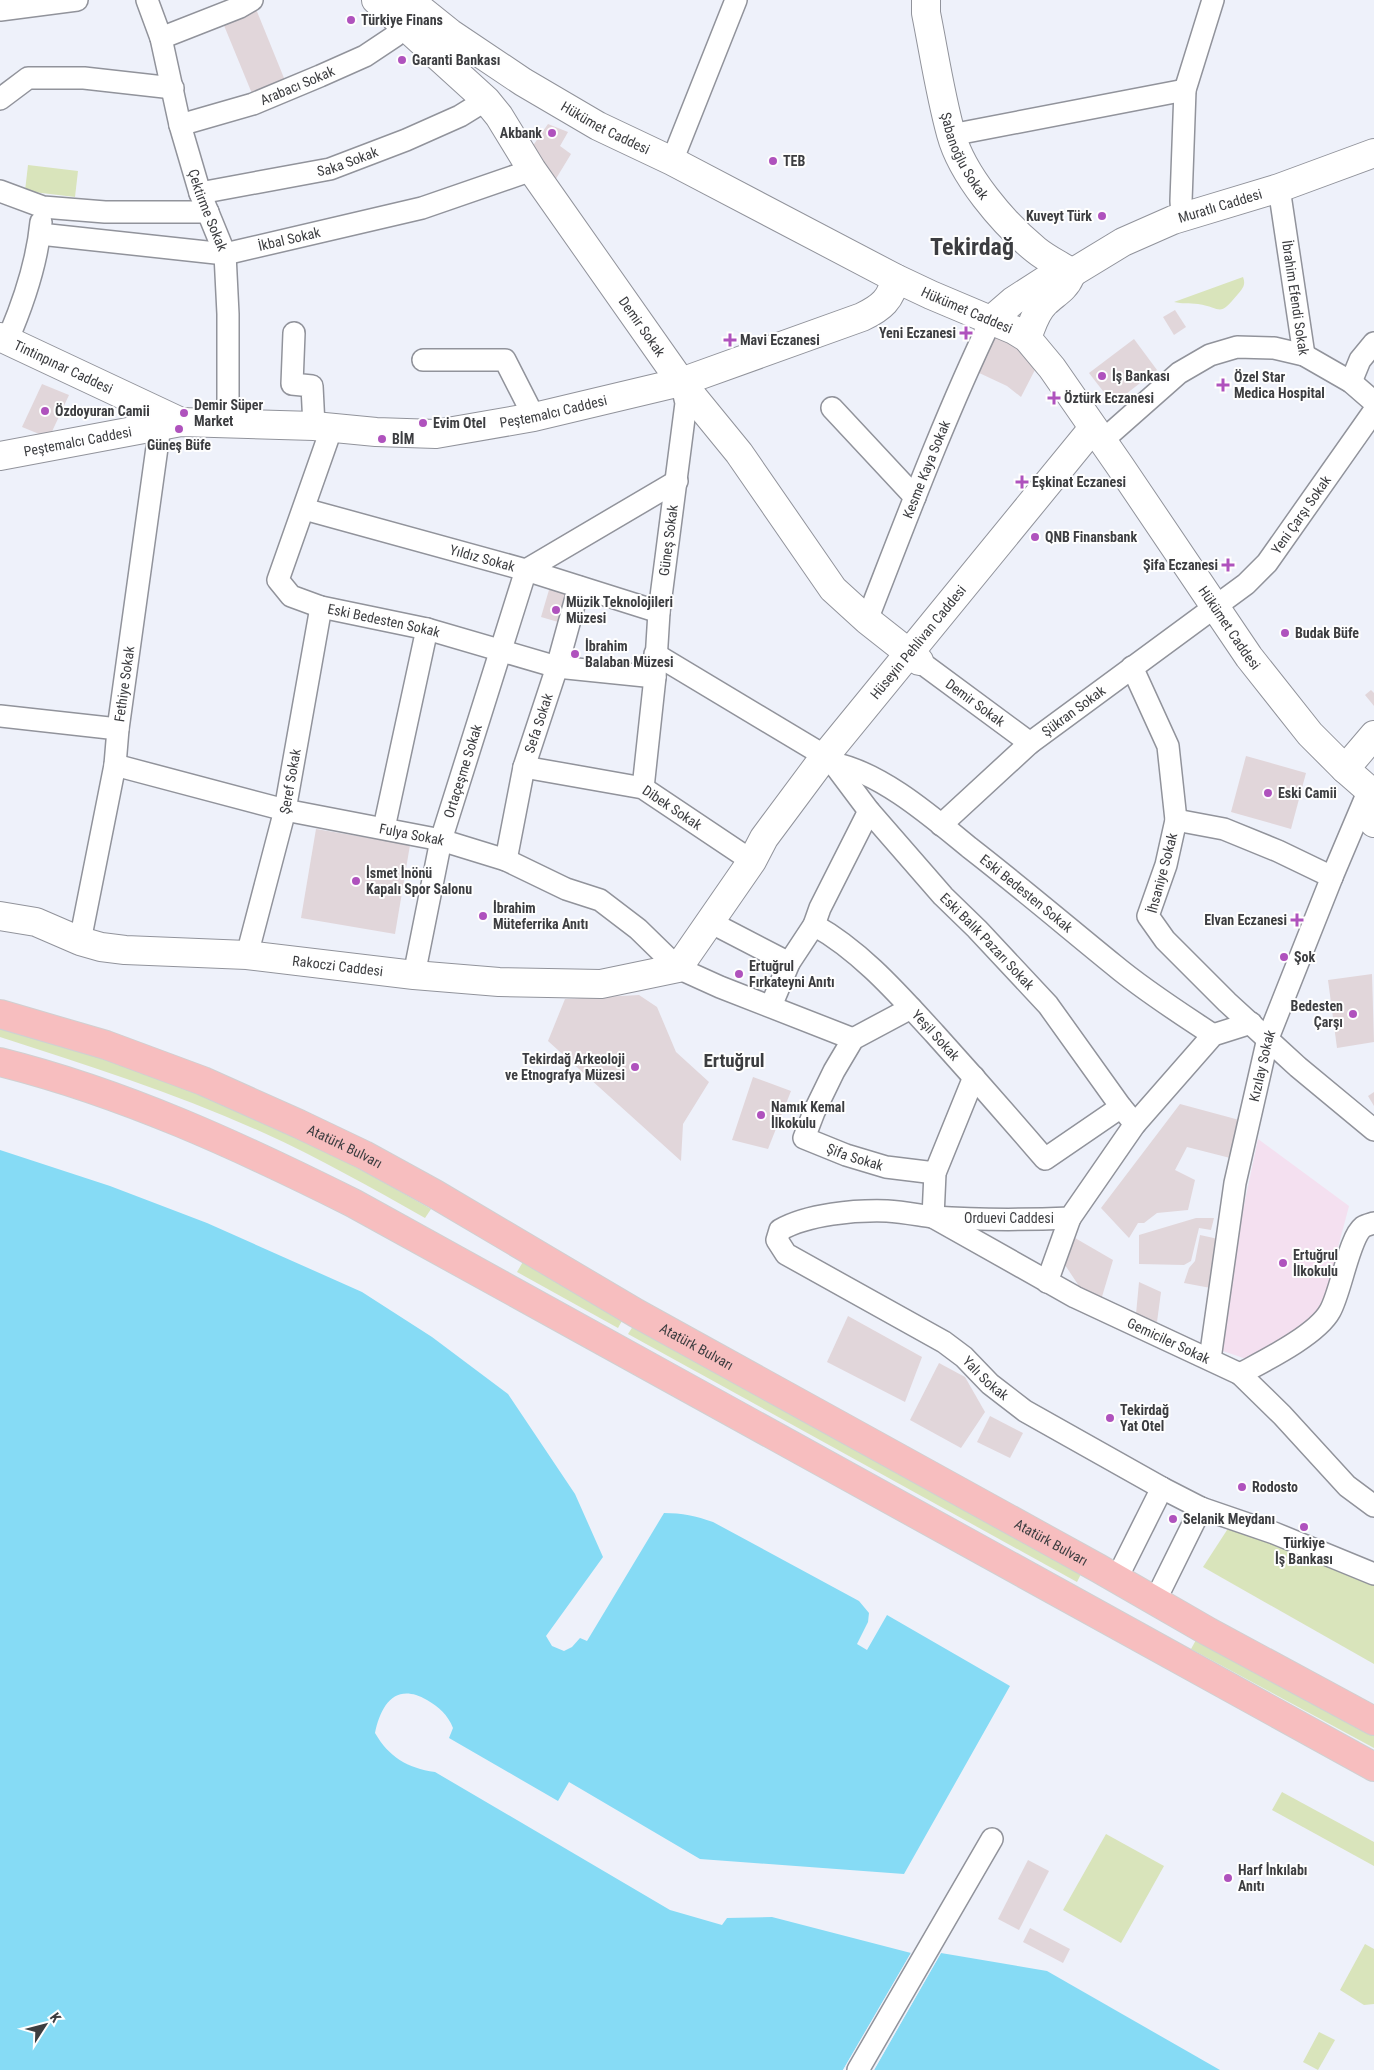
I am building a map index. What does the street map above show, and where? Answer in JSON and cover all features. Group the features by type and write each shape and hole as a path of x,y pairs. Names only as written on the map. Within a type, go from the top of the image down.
{"main road":[{"name":"Atatürk Bulvarı","path":"0,1014 106,1045 203,1081 299,1124 364,1156 435,1194 636,1313 1374,1721"},
{"path":"0,1062 90,1087 161,1115 227,1142 336,1195 1374,1767"},
{"path":"1098,1615 1117,1578"},
{"path":"1134,1635 1155,1601"}],"street":[{"path":"0,10 77,0"},
{"name":"Çektirme Sokak","path":"147,0 161,38 180,125 200,192 225,254 228,314 228,424"},
{"path":"161,38 240,7 252,0"},
{"name":"Demir Sokak","path":"376,0 492,108 532,170 681,382 739,452 834,589 867,620 914,657 1030,743"},
{"name":"Hükümet Caddesi","path":"409,0 450,33 523,82 598,126 672,161 895,278 1027,338 1052,368 1249,657 1310,734 1345,769 1371,791"},
{"path":"672,161 736,0"},
{"name":"Şabanoğlu Sokak","path":"926,0 926,13 951,135 962,161 979,188 1017,233 1038,252 1072,273"},
{"path":"1182,216 1185,90 1213,0"},
{"name":"Arabacı Sokak","path":"180,125 253,104 320,76 365,56 395,36 406,26"},
{"path":"0,99 28,78 84,78 172,88"},
{"path":"492,108 523,82"},
{"path":"951,135 1185,90"},
{"name":"Saka Sokak","path":"200,192 330,169 406,140 460,116 492,108"},
{"name":"Muratlı Caddesi","path":"991,320 1013,301 1056,275 1072,273 1123,242 1182,216 1279,188 1374,153"},
{"name":"İkbal Sokak","path":"40,234 225,254 422,208 532,170"},
{"name":"İbrahim Efendi Sokak","path":"1279,188 1304,355 1351,382 1374,402"},
{"path":"0,191 43,207 105,212 208,212"},
{"path":"3,339 20,311 31,278 40,234 43,207"},
{"name":"Muratlı Caddesi","path":"1027,338 1036,315 1044,303 1064,287 1072,273"},
{"name":"Peştemalcı Caddesi","path":"0,456 171,424 323,427 376,432 436,434 534,417 681,382 862,317 877,310 888,298 895,278"},
{"name":"Kesme Kaya Sokak","path":"867,620 914,497 970,362 991,320"},
{"path":"294,332 292,384 312,386 323,427"},
{"name":"Tintinpınar Caddesi","path":"3,339 171,424"},
{"path":"1351,382 1360,360 1374,343"},
{"path":"1097,434 1179,373 1210,355 1237,347 1274,348 1304,355"},
{"path":"423,360 505,360 534,417"},
{"name":"Güneş Sokak","path":"643,788 655,676 659,612 686,403 681,382"},
{"path":"832,408 914,497"},
{"name":"Yeni Çarşı Sokak","path":"1214,607 1246,584 1267,563 1374,411"},
{"name":"Fethiye Sokak","path":"80,941 115,765 118,729 171,424"},
{"name":"Eski Bedesten Sokak","path":"323,427 304,509 278,580 291,596 321,607 427,629 500,652 557,667 655,676"},
{"name":"Hüseyin Pehlivan Caddesi","path":"678,968 752,861 764,838 1097,434"},
{"path":"526,570 677,481"},
{"name":"Yıldız Sokak","path":"304,509 526,570 659,612"},
{"name":"Ortaçeşme Sokak","path":"414,976 441,840 526,570"},
{"name":"Sefa Sokak","path":"506,860 524,767 557,667 579,587"},
{"name":"Şeref Sokak","path":"247,955 285,810 321,607"},
{"name":"Şükran Sokak","path":"941,824 1030,743 1214,607"},
{"path":"384,828 427,629"},
{"name":"Eski Bedesten Sokak","path":"656,654 829,760 850,766 877,779 941,824 1054,914 1116,967 1213,1035"},
{"name":"İhsaniye Sokak","path":"1132,668 1168,746 1176,820 1166,865 1148,916 1165,940 1251,1023 1298,1067 1374,1130"},
{"path":"0,716 118,729"},
{"path":"1345,769 1374,735"},
{"name":"Eski Balık Pazarı Sokak","path":"829,760 869,811 943,896 977,929 1048,1005 1135,1124"},
{"name":"Fulya Sokak","path":"115,765 285,810 441,840 506,860 566,889 600,900 638,929 678,968 720,987 853,1039"},
{"name":"Dibek Sokak","path":"524,767 643,788 752,861"},
{"path":"1371,791 1369,814 1374,823"},
{"name":"Kızılay Sokak","path":"1210,1359 1235,1183 1268,1038 1332,877 1371,791"},
{"path":"771,1006 789,963 814,926 820,908 869,811"},
{"path":"1176,820 1224,829 1278,851 1332,877"},
{"name":"Rakoczi Caddesi","path":"0,916 36,922 80,941 101,947 125,950 247,955 414,976 499,982 601,984 678,968"},
{"path":"710,922 789,963"},
{"name":"Yeşil Sokak","path":"814,926 829,934 870,967 911,1008 1045,1159 1121,1107"},
{"path":"853,1039 911,1008"},
{"path":"1213,1035 1251,1023"},
{"name":"Orduevi Caddesi","path":"777,1240 780,1230 791,1224 814,1218 887,1211 933,1216 1017,1220 1070,1218 1135,1124 1213,1035"},
{"name":"Şifa Sokak","path":"853,1039 830,1079 804,1138 846,1155 886,1167 935,1173"},
{"path":"933,1216 935,1173 974,1077"},
{"name":"Gemiciler Sokak","path":"933,1216 1075,1297 1240,1374 1288,1422 1347,1486 1374,1506"},
{"path":"1047,1282 1070,1218"},
{"path":"1240,1374 1289,1347 1329,1314 1338,1296 1356,1236 1364,1226 1374,1223"},
{"name":"Yalı Sokak","path":"777,1240 786,1254 944,1342 964,1357 990,1384 1025,1411 1162,1488 1201,1508 1274,1533 1374,1574"},
{"path":"1117,1578 1162,1488"},
{"path":"1155,1601 1201,1508"},
{"path":"858,2070 992,1839"}],"shaded area":[{"name":"Ertuğrul İlkokulu","path":"1258,1139 1349,1206 1319,1319 1255,1362 1214,1348"}],"green space":[{"path":"28,165 78,171 75,197 25,191"},
{"path":"1243,277 1243,288 1223,309 1174,302"},
{"path":"0,1025 136,1070 237,1109 331,1154 431,1209 425,1218 325,1163 232,1119 133,1081 0,1037"},
{"path":"524,1260 624,1317 618,1328 517,1272"},
{"path":"635,1323 1082,1572 1077,1582 628,1334"},
{"path":"1229,1527 1374,1584 1374,1664 1203,1567"},
{"path":"1196,1640 1374,1736 1374,1748 1191,1649"},
{"path":"1282,1792 1374,1842 1374,1866 1272,1810"},
{"path":"1106,1834 1164,1866 1121,1943 1063,1910"},
{"path":"1365,1944 1374,1949 1374,2004 1364,2005 1340,1990"},
{"path":"1319,2032 1335,2040 1318,2070 1303,2062"}],"water":[{"path":"0,1150 110,1186 207,1223 362,1292 432,1337 508,1394 575,1494 603,1557 546,1636 552,1646 564,1651 572,1647 580,1638 587,1641 664,1513 677,1514 713,1522 859,1601 869,1613 868,1622 857,1644 867,1650 887,1615 1010,1686 904,1874 700,1859 569,1782 558,1801 449,1738 453,1728 449,1719 427,1700 407,1693 399,1695 386,1705 381,1713 375,1733 386,1749 400,1760 416,1768 435,1772 670,1910 722,1925 727,1918 772,1917 911,1953 843,2070 0,2070"},
{"path":"941,1953 1047,1971 1220,2070 874,2070"}],"pier":[{"path":"912,1951 913,1954 846,2070 843,2070"},
{"path":"942,1951 874,2070 872,2070 939,1952"}],"building":[{"path":"256,9 286,83 253,96 223,23"},
{"path":"548,124 568,132 560,146 571,154 554,182 532,147"},
{"path":"1175,310 1186,327 1174,335 1163,317"},
{"path":"992,333 1020,344 1038,364 1021,397 1007,386 975,371"},
{"path":"1134,339 1157,370 1113,404 1089,373"},
{"name":"Özdoyuran Camii","path":"42,384 69,395 49,438 22,427"},
{"path":"551,583 575,590 565,624 541,617"},
{"path":"1371,690 1374,693 1374,706 1365,695"},
{"name":"Eski Camii","path":"1246,756 1306,773 1291,829 1231,812"},
{"name":"İsmet İnönü Kapalı Spor Salonu","path":"316,829 410,845 395,934 301,918"},
{"name":"Bedesten Çarşı","path":"1372,974 1374,1042 1337,1048 1328,980"},
{"name":"Tekirdağ Arkeoloji ve Etnografya Müzesi","path":"639,995 657,1007 676,1052 709,1082 683,1124 681,1161 548,1041 565,999"},
{"name":"Namık Kemal İlkokulu","path":"753,1077 791,1091 768,1149 732,1140"},
{"path":"1374,1092 1374,1106 1368,1096"},
{"path":"1180,1104 1243,1121 1238,1160 1187,1147 1175,1170 1195,1180 1188,1210 1157,1213 1144,1223 1138,1223 1129,1238 1101,1208"},
{"path":"1196,1218 1214,1218 1211,1230 1199,1228 1191,1261 1184,1265 1139,1264 1139,1235"},
{"path":"1200,1235 1223,1240 1216,1289 1184,1283 1189,1268 1195,1261"},
{"path":"1075,1238 1113,1260 1101,1300 1083,1292 1061,1259"},
{"path":"1139,1282 1161,1292 1157,1322 1136,1314"},
{"path":"848,1316 922,1357 905,1402 827,1362"},
{"path":"939,1363 965,1377 985,1412 961,1448 910,1420"},
{"path":"990,1416 1023,1433 1010,1458 977,1442"},
{"path":"1028,1860 1049,1871 1019,1930 998,1919"},
{"path":"1030,1928 1070,1949 1063,1963 1023,1942"}],"place":[{"name":"Türkiye Finans","path":"351,20"},
{"name":"Garanti Bankası","path":"402,60"},
{"name":"Akbank","path":"552,133"},
{"name":"TEB","path":"773,161"},
{"name":"Kuveyt Türk","path":"1102,216"},
{"name":"Yeni Eczanesi","path":"966,333"},
{"name":"Mavi Eczanesi","path":"730,340"},
{"name":"İş Bankası","path":"1102,376"},
{"name":"Özel Star Medica Hospital","path":"1223,385"},
{"name":"Öztürk Eczanesi","path":"1054,398"},
{"name":"Özdoyuran Camii","path":"45,411"},
{"name":"Demir Süper Market","path":"184,413"},
{"name":"Evim Otel","path":"423,423"},
{"name":"Güneş Büfe","path":"179,429"},
{"name":"BİM","path":"382,439"},
{"name":"Eşkinat Eczanesi","path":"1022,482"},
{"name":"QNB Finansbank","path":"1035,537"},
{"name":"Şifa Eczanesi","path":"1228,565"},
{"name":"Müzik Teknolojileri Müzesi","path":"556,610"},
{"name":"Budak Büfe","path":"1285,633"},
{"name":"İbrahim Balaban Müzesi","path":"575,654"},
{"name":"Eski Camii","path":"1268,793"},
{"name":"İsmet İnönü Kapalı Spor Salonu","path":"356,881"},
{"name":"İbrahim Müteferrika Anıtı","path":"483,916"},
{"name":"Elvan Eczanesi","path":"1297,920"},
{"name":"Şok","path":"1284,957"},
{"name":"Ertuğrul Fırkateyni Anıtı","path":"739,974"},
{"name":"Bedesten Çarşı","path":"1353,1014"},
{"name":"Tekirdağ Arkeoloji ve Etnografya Müzesi","path":"635,1067"},
{"name":"Namık Kemal İlkokulu","path":"761,1115"},
{"name":"Ertuğrul İlkokulu","path":"1283,1263"},
{"name":"Tekirdağ Yat Otel","path":"1110,1418"},
{"name":"Rodosto","path":"1242,1487"},
{"name":"Selanik Meydanı","path":"1173,1519"},
{"name":"Türkiye İş Bankası","path":"1304,1527"},
{"name":"Harf İnkılabı Anıtı","path":"1228,1878"}],"district":[{"name":"Tekirdağ","path":"972,247"},
{"name":"Ertuğrul","path":"734,1060"}]}
